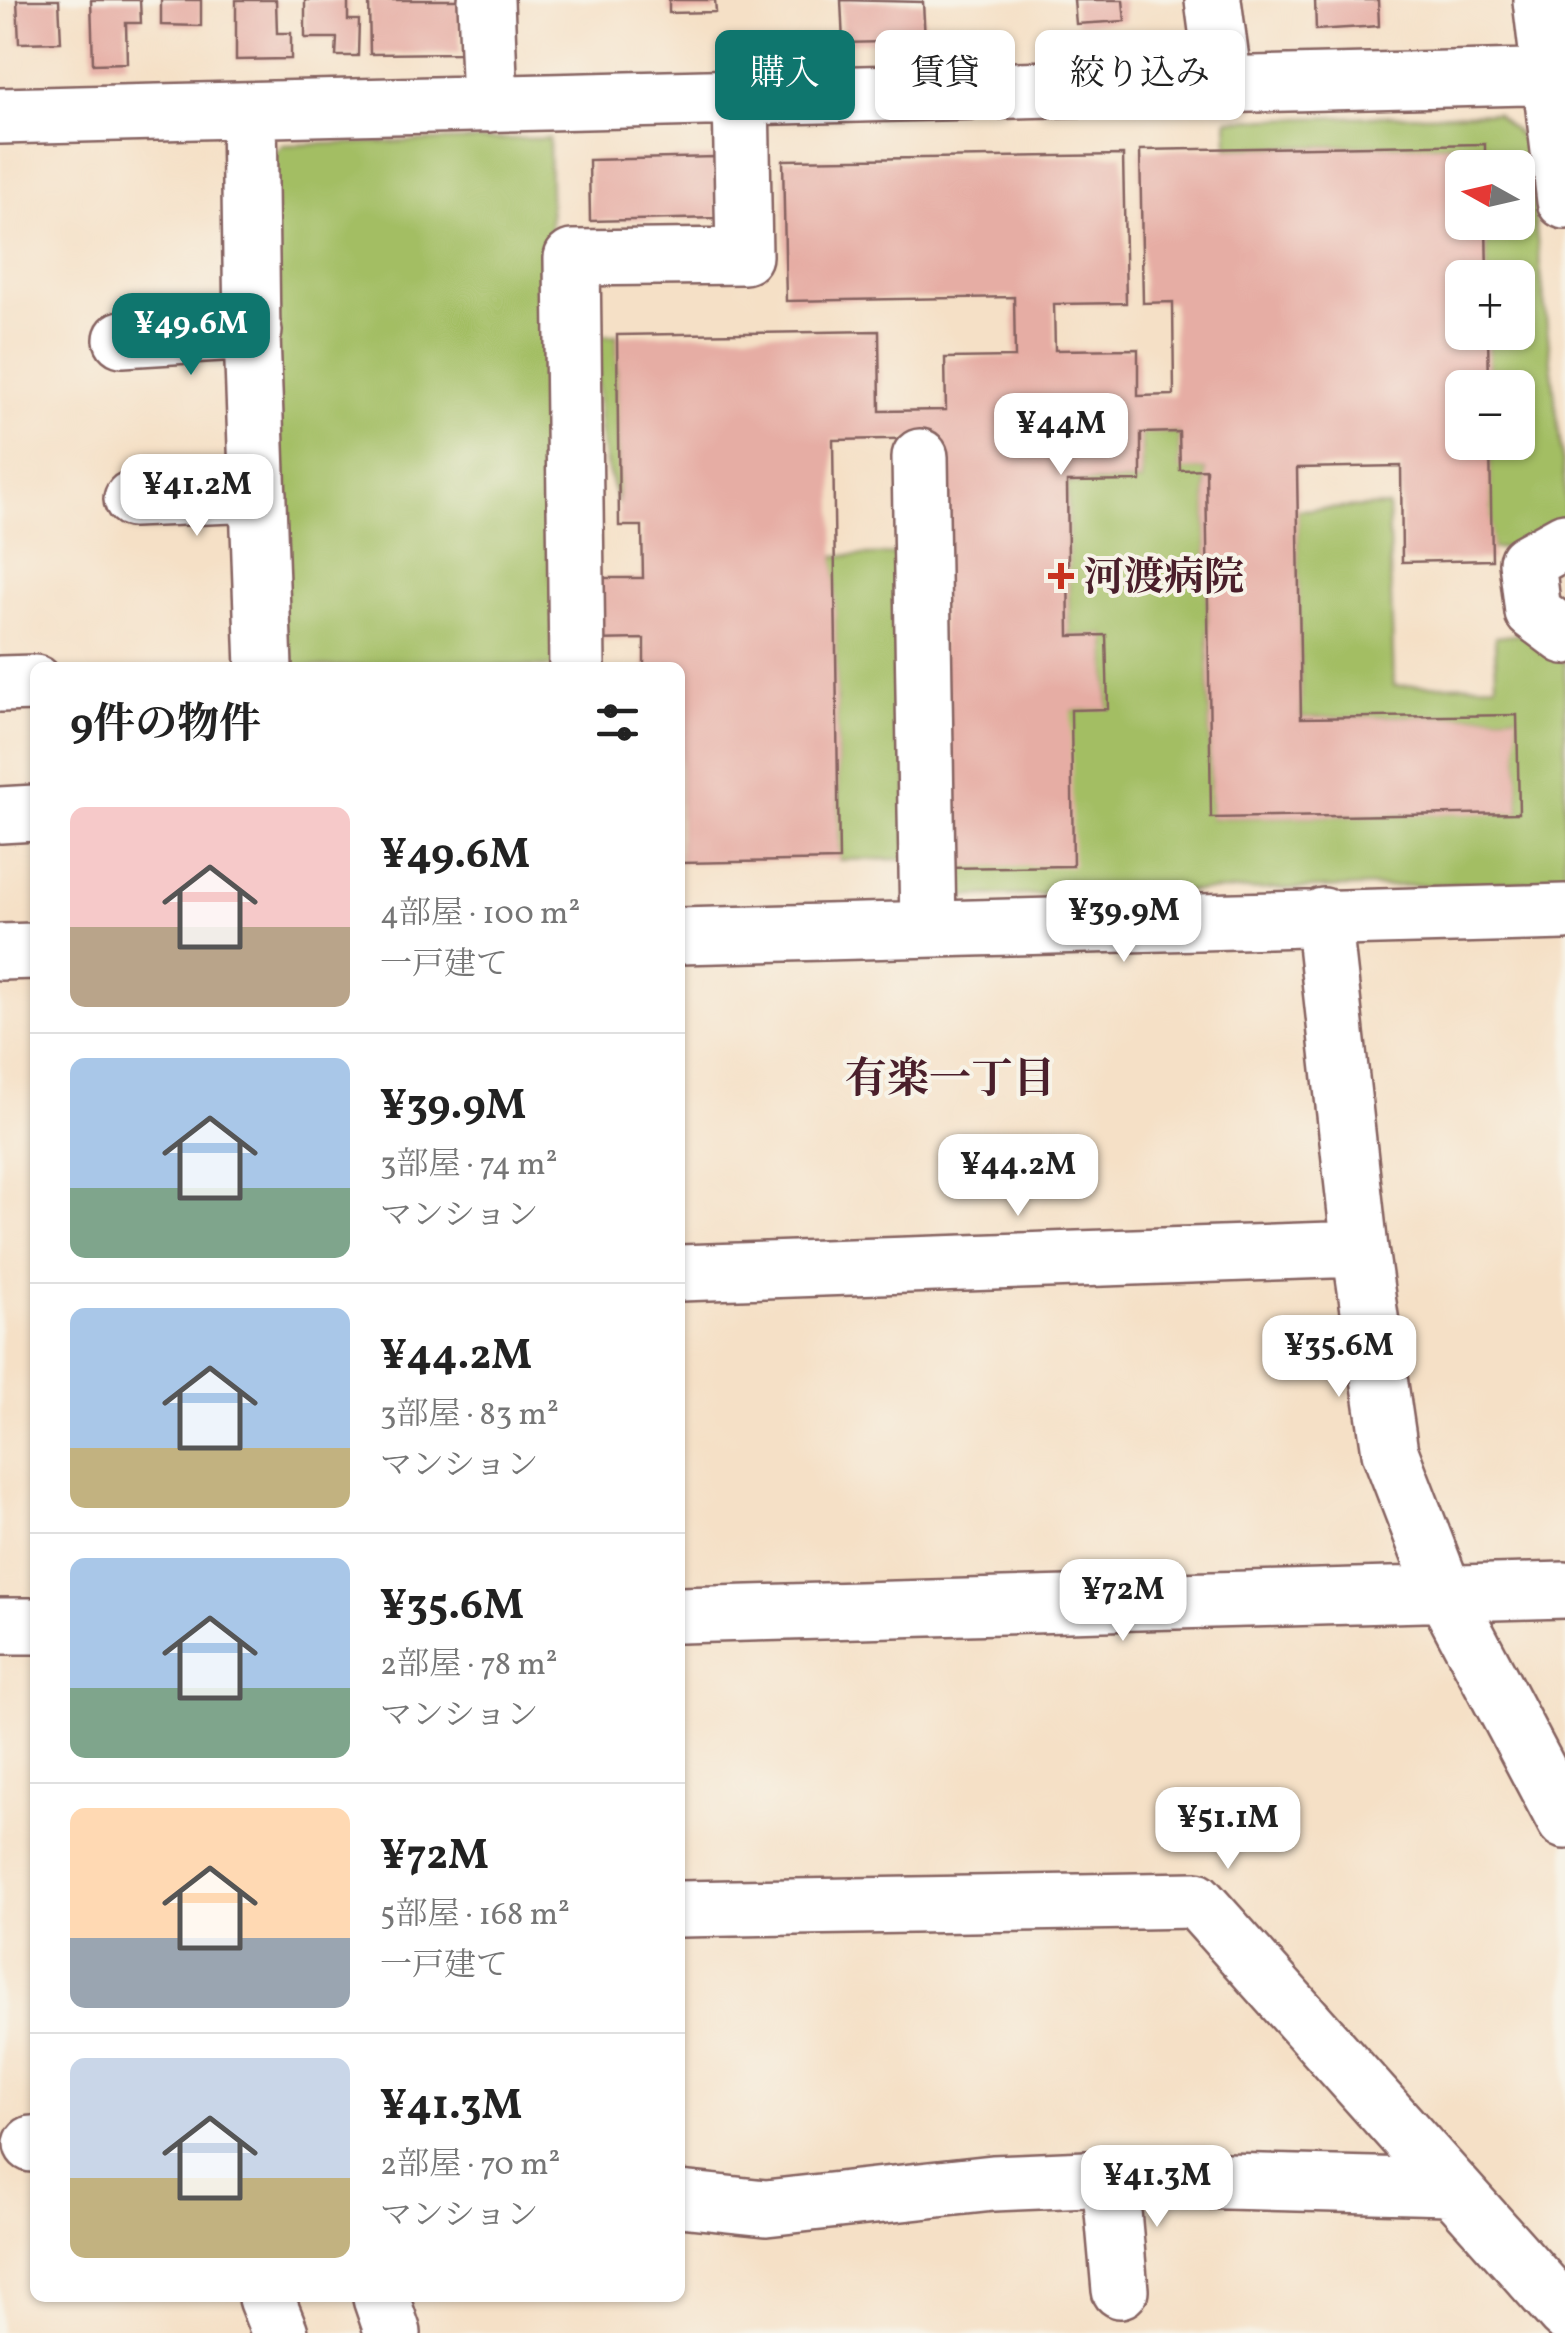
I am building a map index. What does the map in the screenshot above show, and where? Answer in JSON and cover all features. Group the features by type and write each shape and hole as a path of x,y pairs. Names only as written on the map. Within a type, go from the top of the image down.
{"street":[{"path":"486,0 490,104"},
{"path":"1213,0 1217,30"},
{"path":"1541,0 1557,76 1565,201"},
{"path":"1245,82 1557,76"},
{"path":"855,93 1035,87"},
{"path":"0,116 715,97"},
{"path":"248,110 264,662"},
{"path":"577,662 572,258 744,256 741,120"},
{"path":"122,339 254,332"},
{"path":"920,457 928,928"},
{"path":"132,498 258,494"},
{"path":"1565,541 1527,562 1532,612 1565,636"},
{"path":"0,684 30,682"},
{"path":"0,815 30,813"},
{"path":"685,936 1565,912"},
{"path":"1322,916 1360,1250 1390,1452 1444,1592 1565,1821"},
{"path":"0,952 30,951"},
{"path":"685,1273 1360,1250"},
{"path":"685,1615 1565,1590"},
{"path":"0,1626 30,1626"},
{"path":"685,1910 1196,1900 1565,2313"},
{"path":"685,2200 766,2208 993,2183 1110,2178 1450,2187"},
{"path":"1110,2178 1120,2290"},
{"path":"268,2302 280,2333"},
{"path":"382,2302 393,2333"}],"green space":[{"path":"1496,113 1526,142 1527,150 1484,150 1484,144 1228,148 1227,120"},
{"path":"549,138 559,662 280,662 267,162 283,145"},
{"path":"1535,221 1565,485 1565,521 1509,548 1491,549 1490,460 1535,460 1535,370 1489,370 1488,350 1535,350 1535,260 1487,260 1486,240 1535,240"},
{"path":"617,335 619,505 602,442 597,381 597,336"},
{"path":"1179,432 1180,469 1206,469 1211,818 1519,812 1516,715 1301,718 1297,510 1388,506 1394,686 1496,684 1495,637 1522,634 1565,663 1565,882 945,897 945,868 1071,710 1108,708 1106,635 1069,636 1067,483 1141,481 1141,433"},
{"path":"904,554 909,859 839,860 834,556"}],"building":[{"path":"17,0 59,0 61,42 19,43"},
{"path":"91,0 140,0 141,23 126,23 127,63 93,64"},
{"path":"161,0 201,0 201,26 161,25"},
{"path":"236,0 276,0 277,33 291,33 291,59 236,60"},
{"path":"305,0 348,0 348,20 359,20 358,56 336,56 337,38 305,38"},
{"path":"369,0 459,0 460,53 370,54"},
{"path":"669,0 715,0 716,12 669,13"},
{"path":"841,0 923,2 924,30 875,30 875,42 855,43 855,30 842,30"},
{"path":"1074,0 1123,0 1125,21 1076,24"},
{"path":"1315,0 1378,0 1379,26 1316,30"},
{"name":"河渡病院","path":"1485,144 1485,150 1445,150 1445,240 1486,240 1487,260 1445,260 1445,350 1488,350 1489,370 1445,370 1445,460 1490,460 1492,560 1402,562 1401,466 1297,468 1301,718 1517,715 1519,813 1211,818 1206,469 1180,470 1179,432 1141,433 1141,481 1067,482 1069,636 1106,635 1108,709 1071,710 1073,866 945,868 939,438 833,440 839,860 685,863 685,662 644,662 644,639 591,640 591,578 643,578 642,526 619,526 617,335 879,331 880,411 946,410 945,358 1015,357 1014,297 786,301 783,160 1123,155 1126,303 1054,304 1055,350 1138,349 1138,396 1174,395 1173,302 1143,303 1140,150"},
{"path":"715,157 717,218 590,221 589,160"}],"place":[{"name":"河渡病院","path":"1061,576"}],"district":[{"name":"有楽一丁目","path":"950,1077"}]}
